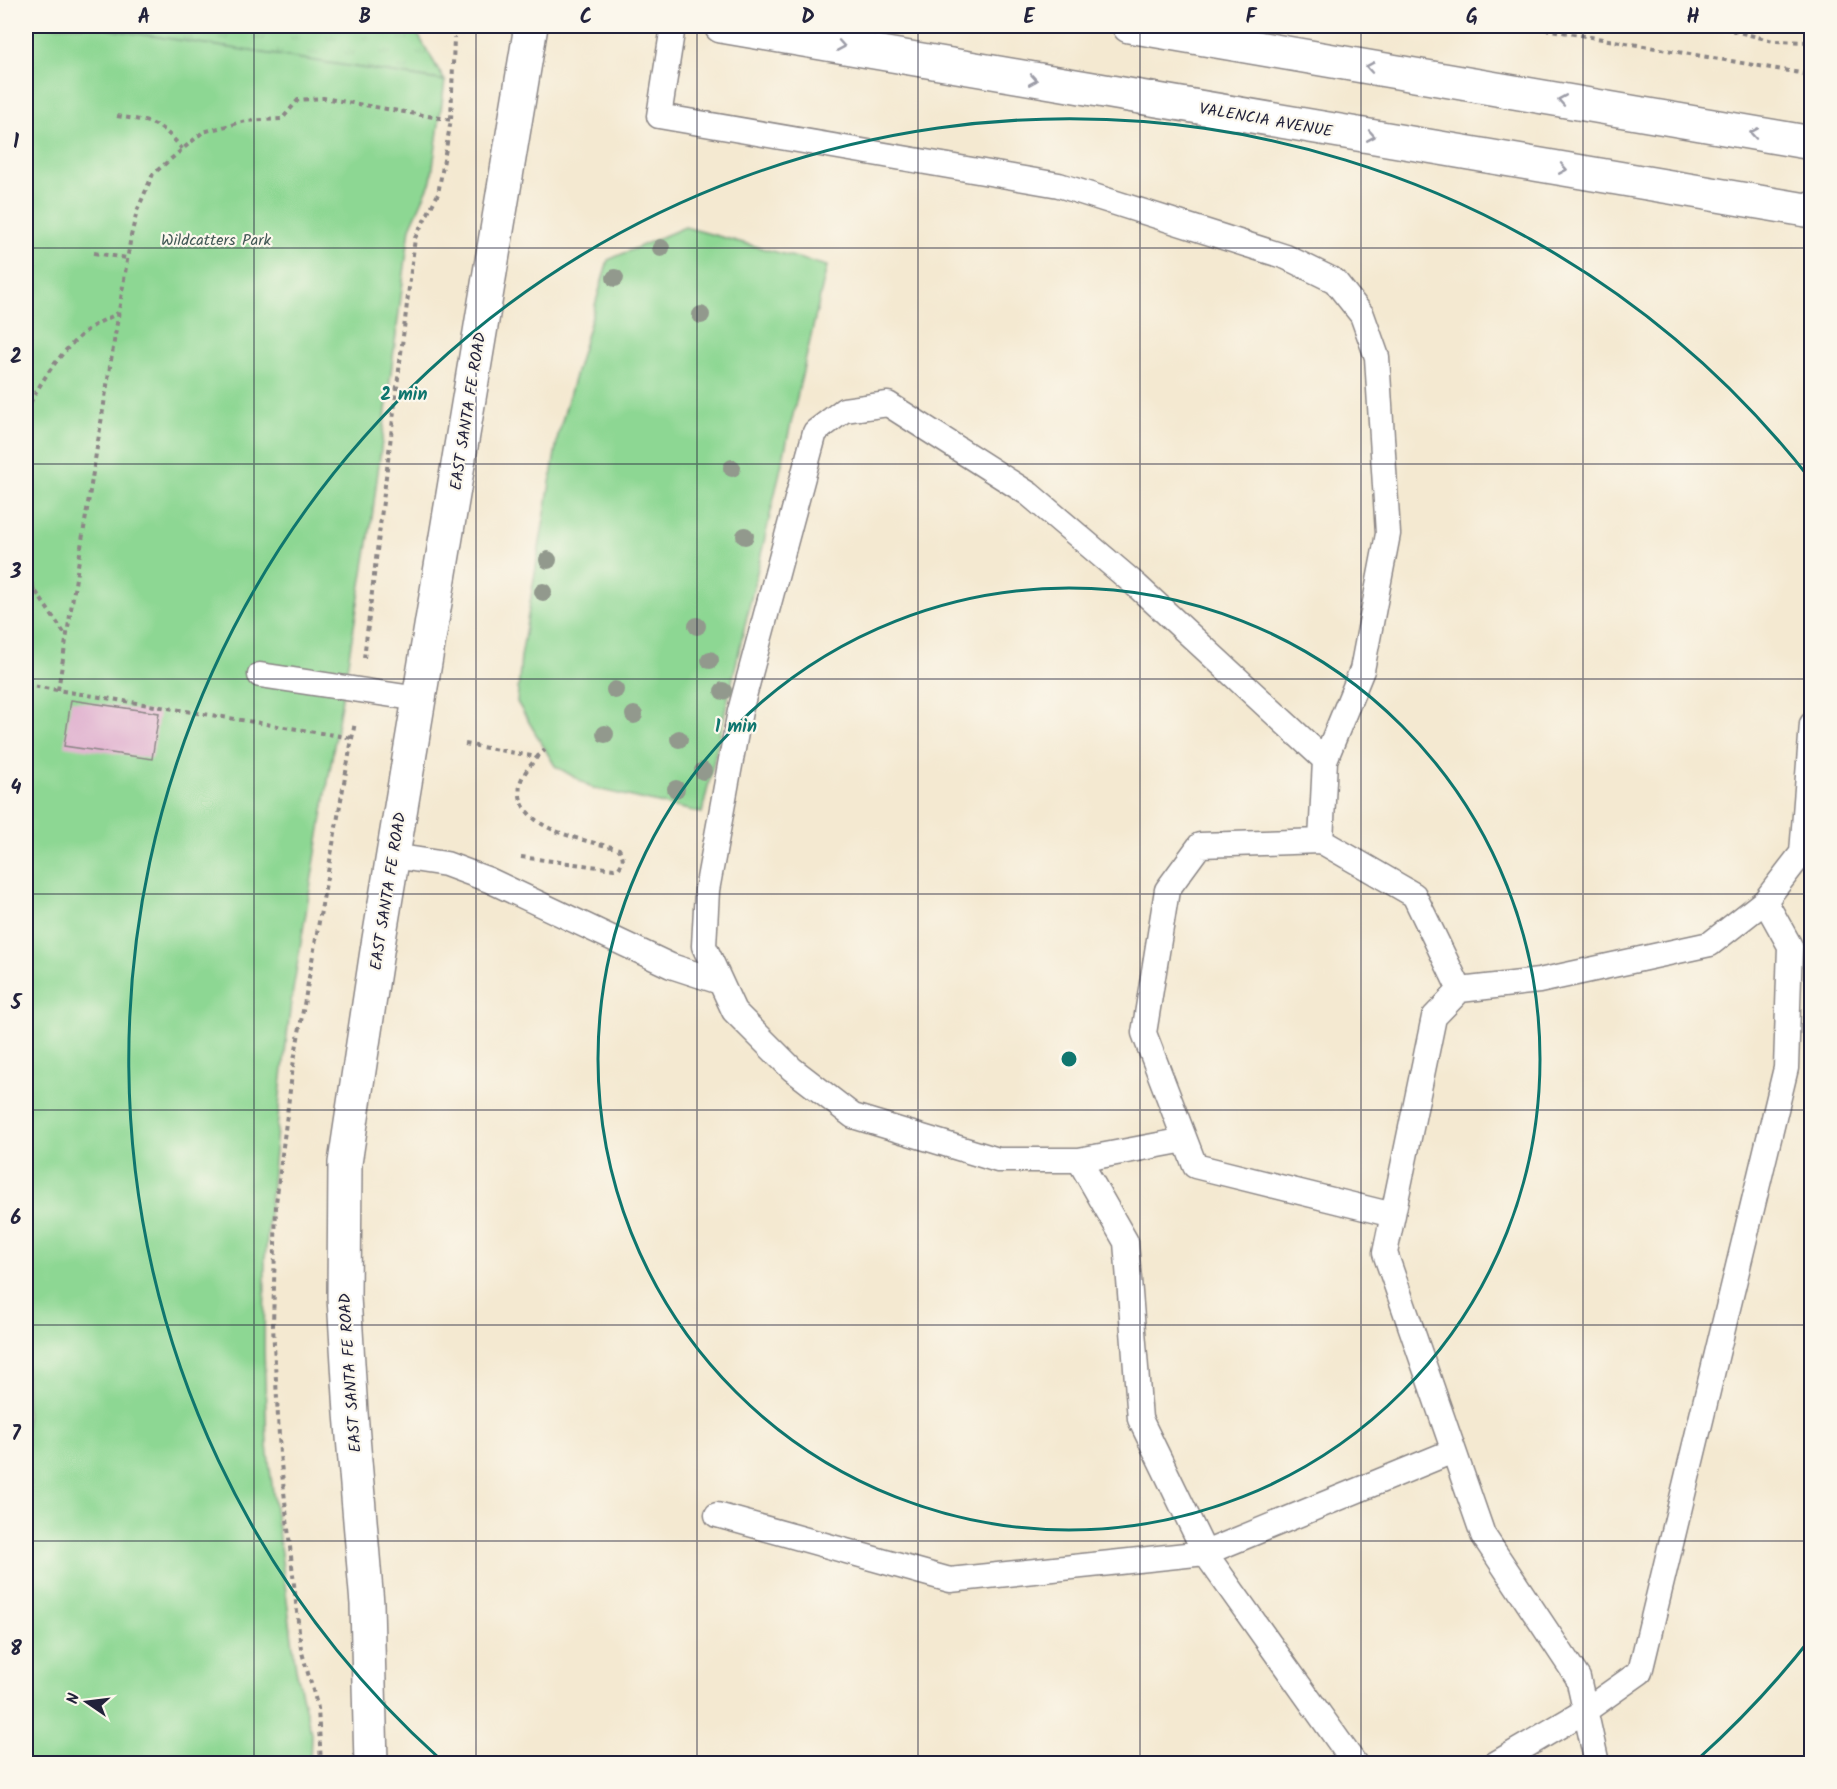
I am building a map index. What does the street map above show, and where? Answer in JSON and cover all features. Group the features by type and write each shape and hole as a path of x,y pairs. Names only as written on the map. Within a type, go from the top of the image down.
{"street":[{"name":"EAST SANTA FE ROAD","path":"371,1764 367,1604 344,1297 345,1163 393,856 531,26"},
{"name":"VALENCIA AVENUE","path":"722,26 1812,211"},
{"path":"1129,26 1812,143"}],"lane":[{"path":"673,26 659,116 1059,185 1286,257 1335,281 1362,315 1377,357 1388,534 1362,670 1325,760 1322,841"},
{"path":"1185,1140 1079,1160 998,1160 853,1116 792,1069 734,1011 704,946 707,890 740,711 815,432 844,410 888,404 1029,494 1137,586 1325,760"},
{"path":"260,675 419,699"},
{"path":"1595,1764 1596,1759 1578,1678 1483,1535 1385,1253 1434,1017 1460,990 1539,981 1710,944 1765,902 1802,853 1812,724"},
{"path":"1393,1215 1196,1166 1144,1033 1167,890 1200,845 1322,841 1414,895 1460,990"},
{"path":"393,856 446,864 489,880 671,966 720,982"},
{"path":"1495,1764 1586,1711 1640,1672 1786,1068 1790,946 1765,902"},
{"path":"1079,1160 1126,1242 1140,1419 1205,1553 1355,1764"},
{"path":"717,1515 950,1580 1205,1553 1453,1451"}],"path":[{"path":"1527,26 1812,75"},
{"path":"1715,26 1773,41 1812,42"},
{"path":"320,1763 318,1708 301,1649 280,1454 273,1326 276,1203 293,1066 360,690 415,238 438,194 451,120 454,37"},
{"path":"58,690 127,258 137,211 153,174 203,132 246,121 282,119 298,100 323,98 451,120"},
{"path":"117,116 155,123 170,134 182,149"},
{"path":"94,253 127,258"},
{"path":"26,411 39,385 59,357 86,331 118,313"},
{"path":"26,567 34,589 66,637"},
{"path":"26,617 34,589"},
{"path":"26,685 352,738"},
{"path":"465,744 537,757"},
{"path":"489,880 493,854 614,869 619,868 624,862 619,849 548,828 531,818 521,800 520,783 537,757 545,750"}],"green space":[{"name":"Wildcatters Park","path":"26,26 87,26 445,81 431,181 410,228 371,525 291,1002 265,1259 264,1350 267,1446 296,1669 311,1733 310,1763 26,1763"},
{"path":"87,26 413,26 445,81"},
{"path":"685,227 827,266 702,813 593,788 555,766 517,702 521,657 558,435 608,260"}],"building":[{"path":"71,700 159,713 152,759 64,746"}]}
